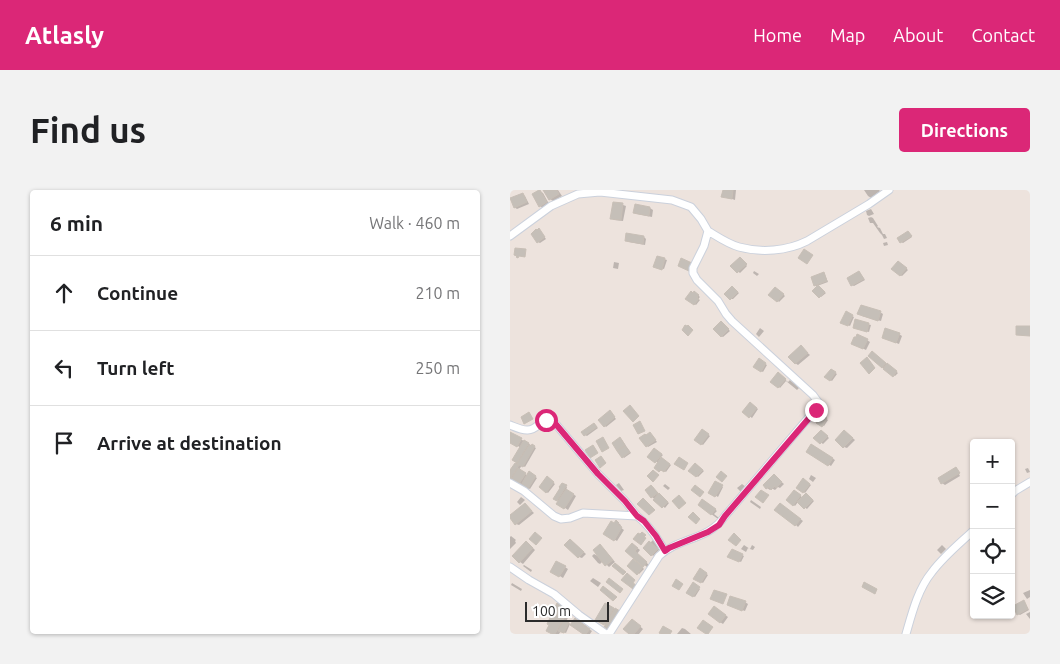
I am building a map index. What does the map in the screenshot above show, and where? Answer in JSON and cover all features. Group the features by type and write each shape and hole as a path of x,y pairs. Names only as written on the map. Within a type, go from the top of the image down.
{"street":[{"path":"510,236 551,206 577,192 627,192 672,200 691,207 708,231 730,244 754,250 786,249 807,241 889,190"},
{"path":"510,567 554,594 607,634 659,556 669,548 708,532 719,525 816,410 818,402 813,395 732,321 718,301 697,280 693,273 693,268 704,246 708,231"},
{"path":"510,425 528,431 546,420 554,422 598,474 637,516 644,521 665,551"},
{"path":"1015,491 1030,482"},
{"path":"510,483 524,491 554,516 562,519 566,520 583,513 637,516"},
{"path":"906,634 921,591 930,574 970,534"}],"building":[{"path":"539,190 547,202 539,207 532,194"},
{"path":"543,190 557,190 559,194 549,200"},
{"path":"723,190 733,190 732,199 721,197"},
{"path":"523,193 527,202 514,208 510,198"},
{"path":"613,202 623,203 621,220 610,219"},
{"path":"635,204 650,207 649,216 633,213"},
{"path":"539,228 545,237 537,243 531,234"},
{"path":"908,231 912,236 900,243 897,238"},
{"path":"626,233 644,236 643,244 625,241"},
{"path":"515,248 526,249 525,257 516,257 514,255"},
{"path":"804,249 813,255 807,264 798,258"},
{"path":"657,256 665,258 662,270 653,267"},
{"path":"740,257 747,264 737,273 730,266"},
{"path":"681,258 692,263 689,271 678,266"},
{"path":"898,261 907,268 900,276 891,269"},
{"path":"859,271 864,279 851,286 847,278"},
{"path":"824,272 827,281 814,286 811,277"},
{"path":"818,285 825,292 819,298 812,291"},
{"path":"732,286 738,292 730,300 724,294"},
{"path":"775,287 784,294 777,302 768,295"},
{"path":"691,291 699,295 697,297 699,299 694,305 685,299"},
{"path":"861,305 881,311 878,321 857,314"},
{"path":"846,311 853,315 848,326 840,323"},
{"path":"855,319 869,323 867,332 853,328"},
{"path":"721,321 729,329 721,337 713,329"},
{"path":"685,325 688,325 693,330 688,336 682,330"},
{"path":"1016,326 1030,326 1030,336 1016,335"},
{"path":"885,328 900,333 896,343 882,338"},
{"path":"857,334 868,339 863,349 851,344"},
{"path":"801,345 808,353 795,364 788,357"},
{"path":"872,351 886,363 882,368 868,356"},
{"path":"867,357 875,368 869,374 860,363"},
{"path":"759,358 766,363 761,372 753,367"},
{"path":"887,363 897,371 893,377 883,369"},
{"path":"831,369 836,372 830,381 824,377"},
{"path":"778,372 786,379 778,388 770,382"},
{"path":"750,402 757,408 749,418 742,412"},
{"path":"630,405 639,416 633,422 623,411"},
{"path":"610,410 615,417 604,427 598,420"},
{"path":"529,412 533,419 524,424 521,417"},
{"path":"822,415 827,418 822,427 816,423"},
{"path":"640,421 645,431 638,434 633,425"},
{"path":"594,423 597,427 584,436 581,432"},
{"path":"702,429 709,434 701,445 694,440"},
{"path":"821,430 828,436 820,444 813,438"},
{"path":"844,430 853,438 843,448 835,440"},
{"path":"510,432 522,438 517,447 510,443"},
{"path":"650,432 656,440 646,447 639,438"},
{"path":"603,437 609,448 602,452 596,441"},
{"path":"620,437 625,445 617,451 612,443"},
{"path":"524,440 529,443 517,463 512,460"},
{"path":"532,444 535,446 523,467 517,464 529,445 531,446"},
{"path":"811,444 833,458 828,466 806,452"},
{"path":"593,445 598,453 590,458 585,450"},
{"path":"625,446 630,452 622,458 617,451"},
{"path":"654,448 662,454 655,463 647,457"},
{"path":"601,456 606,463 600,468 595,460"},
{"path":"661,457 670,464 664,472 661,470 659,472 654,468"},
{"path":"679,457 688,463 684,470 674,464"},
{"path":"515,463 519,465 510,480 510,470"},
{"path":"695,463 703,470 696,477 688,471"},
{"path":"956,467 960,473 941,484 938,478"},
{"path":"518,468 526,473 519,484 511,480"},
{"path":"653,470 659,475 653,482 647,476"},
{"path":"529,471 536,476 528,489 521,485"},
{"path":"721,471 727,476 722,482 716,477"},
{"path":"774,474 782,482 776,488 775,486 771,490 769,487 766,489 763,485"},
{"path":"547,476 554,482 546,493 539,487"},
{"path":"803,478 810,484 803,493 796,488"},
{"path":"715,481 723,485 715,497 708,493"},
{"path":"562,483 567,485 557,501 553,499"},
{"path":"651,485 658,493 651,498 645,490"},
{"path":"695,485 704,492 700,497 691,490"},
{"path":"566,489 574,494 564,509 556,504"},
{"path":"761,490 769,495 763,503 755,497"},
{"path":"794,490 801,495 793,506 786,500"},
{"path":"659,493 668,502 662,508 653,500"},
{"path":"806,493 813,500 804,509 797,502"},
{"path":"679,495 686,503 679,509 672,501"},
{"path":"643,498 655,510 649,515 637,504"},
{"path":"702,499 716,509 711,515 698,505"},
{"path":"525,503 532,511 515,525 510,515"},
{"path":"780,503 801,519 795,526 774,510"},
{"path":"693,512 700,519 696,524 688,517"},
{"path":"616,520 619,523 618,525 622,527 614,541 603,534 611,521 614,523"},
{"path":"535,532 542,538 536,545 529,539"},
{"path":"642,532 646,535 644,537 646,538 641,545 633,539 638,533"},
{"path":"734,533 741,540 736,546 728,540"},
{"path":"570,539 584,552 578,558 564,545"},
{"path":"526,541 533,548 519,563 512,556"},
{"path":"649,541 658,549 651,556 643,548"},
{"path":"632,543 638,548 635,551 647,562 643,567 625,551"},
{"path":"600,544 613,560 605,566 593,550"},
{"path":"732,549 743,554 739,562 727,557"},
{"path":"633,559 643,567 637,575 627,566"},
{"path":"556,561 566,566 559,577 550,572"},
{"path":"615,563 626,572 623,575 612,566"},
{"path":"700,568 707,573 701,583 693,579"},
{"path":"627,573 635,580 633,583 636,585 633,589 621,580"},
{"path":"609,578 623,589 620,593 606,582"},
{"path":"676,579 683,584 679,590 672,586"},
{"path":"693,582 700,587 693,597 686,593"},
{"path":"864,582 877,589 875,594 862,587"},
{"path":"603,586 617,597 613,601 600,590"},
{"path":"714,590 727,594 723,604 710,599"},
{"path":"730,596 746,601 742,611 727,605"},
{"path":"1024,600 1028,609 1017,615 1015,605"},
{"path":"557,603 569,609 555,634 552,634 546,631 549,625 547,624"},
{"path":"605,603 614,608 604,625 595,620"},
{"path":"714,606 726,615 720,623 708,614"},
{"path":"615,608 620,611 609,630 604,627"},
{"path":"575,618 590,629 586,634 570,625"},
{"path":"632,619 641,626 634,634 629,634 623,629"},
{"path":"703,620 713,627 708,634 697,628"},
{"path":"563,621 569,622 564,633 558,631"},
{"path":"663,626 672,631 670,634 659,633"}],"route":[{"path":"546,420 554,422 598,474 637,516 644,521 665,551 708,532 719,525 816,410"}]}
